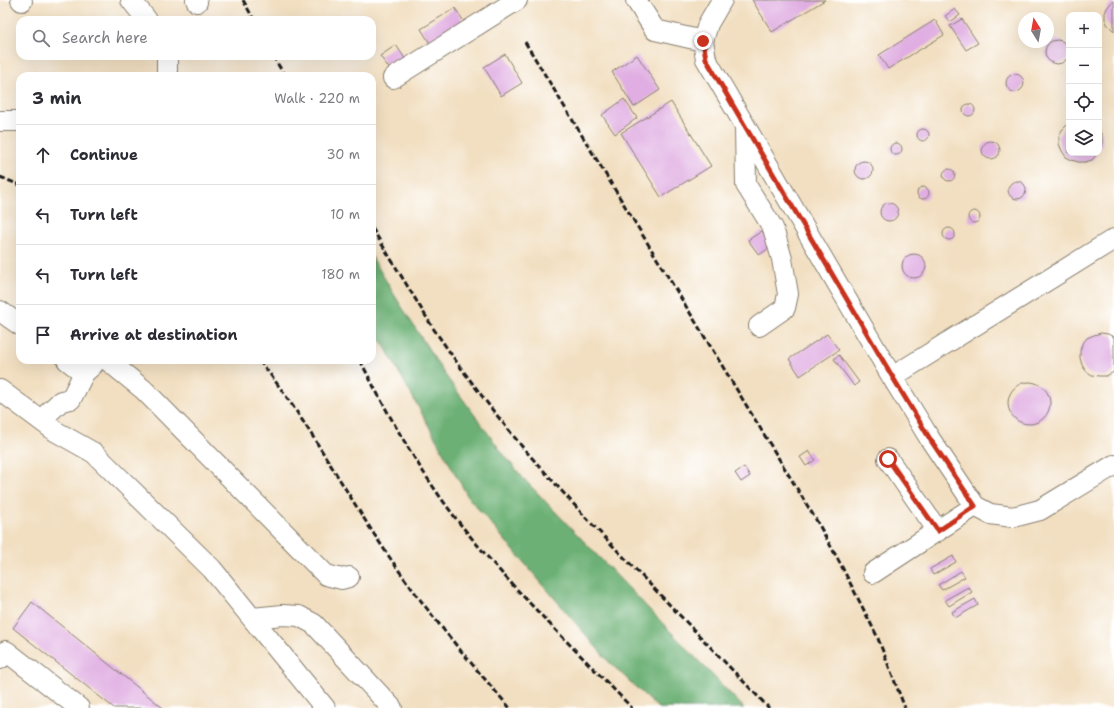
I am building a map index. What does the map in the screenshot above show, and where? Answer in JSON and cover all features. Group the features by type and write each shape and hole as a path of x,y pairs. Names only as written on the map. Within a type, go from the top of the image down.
{"street":[{"path":"131,0 144,16"},
{"path":"393,78 517,0"},
{"path":"636,0 655,30 703,41"},
{"path":"722,0 708,24 703,41 706,59 892,376 930,439 975,506 990,514 1013,517 1040,510 1114,465"},
{"path":"167,60 167,72"},
{"path":"0,120 16,121"},
{"path":"745,126 746,185 773,228 782,259 788,294 785,308 759,326"},
{"path":"892,376 1114,239"},
{"path":"0,311 16,323"},
{"path":"72,364 84,373"},
{"path":"41,420 61,401 71,399 84,373 94,364"},
{"path":"112,364 144,390 326,575 342,579 349,577"},
{"path":"0,390 55,430 94,453 212,569 325,708"},
{"path":"888,459 938,531"},
{"path":"873,572 975,506"},
{"path":"252,618 283,615 300,616 314,624 392,708"},
{"path":"0,659 6,651 79,708"}],"green space":[{"path":"376,264 443,372 501,451 523,478 744,708 658,708 608,661 468,497 385,347 376,334"}],"building":[{"path":"752,0 825,0 772,32"},
{"path":"1114,1 1114,31 1107,24 1105,13 1107,8"},
{"path":"455,8 465,23 431,45 421,29"},
{"path":"955,9 960,15 950,22 945,16"},
{"path":"962,19 978,43 966,50 950,26"},
{"path":"935,20 944,35 888,69 879,55"},
{"path":"1054,41 1062,41 1065,44 1066,59 1062,63 1052,63 1046,57 1046,48 1054,48"},
{"path":"396,45 406,60 391,71 380,56"},
{"path":"505,54 522,83 501,96 484,67"},
{"path":"637,55 660,90 634,107 612,72"},
{"path":"1015,74 1021,77 1024,83 1021,89 1015,92 1009,89 1006,83 1009,77"},
{"path":"624,99 637,118 615,134 602,115"},
{"path":"671,102 711,166 661,197 621,133"},
{"path":"969,104 973,106 975,110 973,114 969,116 965,114 963,110 965,106"},
{"path":"1066,126 1066,156 1095,156 1092,160 1078,162 1066,157 1059,144 1059,137 1062,130"},
{"path":"923,129 927,131 929,135 927,139 923,141 919,139 917,135 919,131"},
{"path":"991,141 997,144 1000,150 997,156 991,159 985,156 982,150 985,144"},
{"path":"896,143 900,145 902,149 900,153 896,155 892,153 890,149 892,145"},
{"path":"864,161 870,164 873,170 870,176 864,179 858,176 855,170 858,164"},
{"path":"949,169 953,171 955,175 953,179 949,181 945,179 943,175 945,171"},
{"path":"1017,181 1023,184 1026,190 1023,196 1017,199 1011,196 1008,190 1011,184"},
{"path":"923,187 927,189 929,193 927,197 923,199 919,197 917,193 919,189"},
{"path":"889,203 895,206 898,212 895,218 889,221 883,218 880,212 883,206"},
{"path":"974,211 978,213 980,217 978,221 974,223 970,221 968,217 970,213"},
{"path":"949,228 953,230 955,234 953,238 949,240 945,238 943,234 945,230"},
{"path":"762,231 772,246 759,255 748,240"},
{"path":"914,254 922,258 926,266 922,274 914,278 906,274 902,266 906,258"},
{"path":"1101,333 1114,337 1114,372 1106,376 1092,375 1086,371 1080,358 1082,344 1087,338"},
{"path":"827,334 839,350 800,376 789,359"},
{"path":"839,355 859,382 854,386 834,359"},
{"path":"1025,382 1033,382 1041,385 1047,391 1050,403 1047,415 1041,421 1033,424 1025,424 1017,421 1011,415 1008,407 1008,399 1011,391 1017,385"},
{"path":"809,451 815,460 806,466 800,457"},
{"path":"744,467 750,476 741,482 735,473"},
{"path":"953,556 956,562 933,575 930,569"},
{"path":"961,571 965,577 942,590 938,585"},
{"path":"968,587 972,592 949,606 945,600"},
{"path":"975,599 978,605 955,618 952,612"},
{"path":"32,602 163,708 114,708 13,628"}],"railway":[{"path":"243,0 252,16"},
{"path":"525,42 818,523 877,636 905,708"},
{"path":"275,60 283,72"},
{"path":"0,177 16,183"},
{"path":"376,235 433,328 491,408 524,449 587,519 769,708"},
{"path":"262,364 293,406 370,528 415,593 445,632 510,708"},
{"path":"362,364 406,445 446,506 481,549 523,596 632,708"}],"route":[{"path":"703,41 706,59 745,126 930,439 975,506 938,531 888,459"}]}
